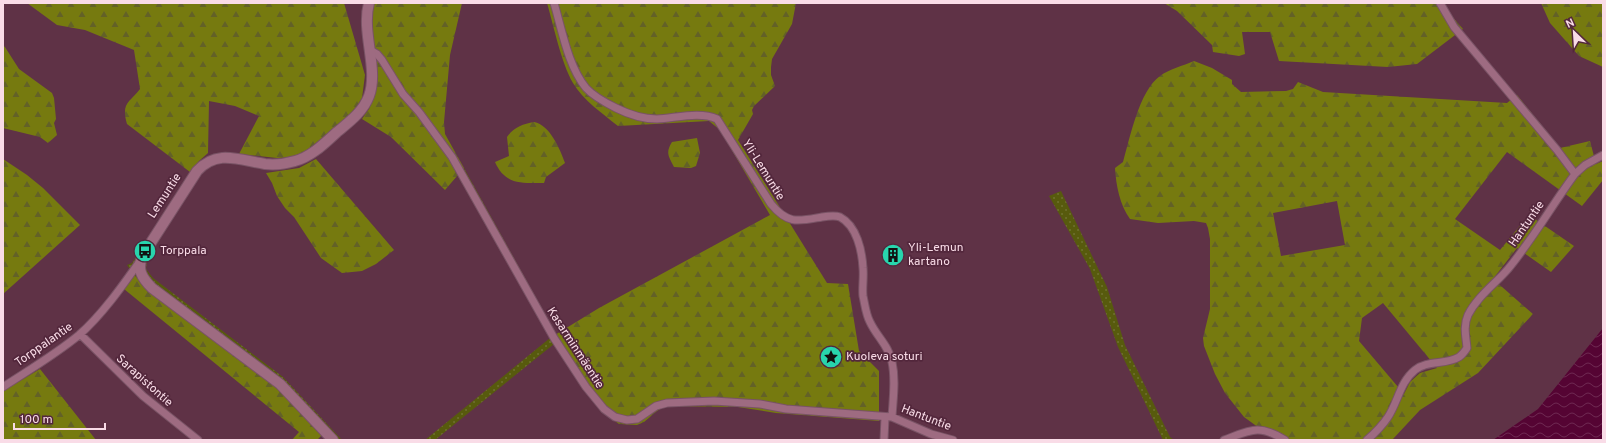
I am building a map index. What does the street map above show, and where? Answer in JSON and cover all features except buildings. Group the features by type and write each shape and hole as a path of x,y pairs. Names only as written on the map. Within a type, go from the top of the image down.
{"street":[{"name":"Lemuntie","path":"140,261 188,184 203,164 218,158 227,157 267,164 297,161 315,150 347,124 365,104 370,95 371,83 370,50 366,24 369,3"},
{"name":"Yli-Lemuntie","path":"554,3 572,63 578,76 587,89 598,98 624,112 654,119 702,115 711,116 717,119 777,212 793,221 804,221 829,216 839,217 847,222 857,239 861,254 863,269 863,294 866,313 870,322 890,353 892,364 894,388 884,440"},
{"path":"1440,3 1454,27 1557,150 1574,174"},
{"name":"Kasarminmäentie","path":"370,50 377,54 382,60 403,94 419,112 452,157 554,338 586,387 604,409 615,417 627,420 637,419 656,406 667,403 714,401 760,404 786,409 889,417"},
{"name":"Hantuntie","path":"1367,440 1388,417 1403,384 1416,368 1451,361 1460,357 1467,348 1465,326 1468,315 1476,303 1518,256 1574,174 1585,165 1603,155"},
{"path":"140,261 143,279 152,288 280,384 333,440"},
{"name":"Torppalantie","path":"3,387 80,334 124,284 140,261"},
{"name":"Sarapistontie","path":"80,334 143,396 198,440"},
{"name":"Hantuntie","path":"889,417 931,434 953,440"},
{"path":"1224,440 1258,429 1268,431 1285,440"}],"shaded area":[{"path":"464,168 556,334 550,338 458,176"},
{"path":"190,172 200,175 147,259 146,269 153,278 283,377 342,440 326,440 293,403 148,288 134,275 127,265 132,263"},
{"path":"1061,191 1107,287 1125,345 1170,437 1174,440 1163,440 1118,347 1090,269 1049,196"},
{"path":"550,338 554,344 435,440 425,440"}],"green space":[{"path":"27,3 344,3 365,75 362,98 347,117 305,152 292,157 277,158 239,154 259,116 235,106 209,101 208,153 190,172 127,124 125,112 127,104 140,89 134,50 85,30 57,25"},
{"path":"374,3 462,3 450,55 444,122 445,134 464,168 445,190 391,137 362,119 369,109 374,97 371,11"},
{"path":"547,3 796,3 792,24 772,59 771,75 775,86 754,106 752,110 753,114 738,140 827,283 848,284 859,351 879,371 879,421 776,413 738,407 665,406 644,422 637,425 619,424 608,416 583,389 550,338 599,308 770,215 720,130 709,121 618,126 588,101 577,89 569,75 561,55"},
{"path":"1164,3 1444,3 1450,14 1463,29 1417,64 1388,67 1279,61 1270,32 1242,32 1245,54 1239,56 1213,52 1212,45 1177,11"},
{"path":"1541,3 1603,3 1603,67 1579,56 1550,23"},
{"path":"3,44 19,69 52,93 54,98 56,119 54,123 57,135 48,143 40,137 3,128"},
{"path":"1194,61 1212,68 1232,80 1232,84 1241,92 1286,91 1293,89 1298,82 1323,92 1507,103 1517,95 1560,148 1590,141 1596,164 1603,161 1603,180 1582,206 1507,152 1455,219 1500,250 1529,215 1574,246 1551,272 1517,248 1493,279 1533,314 1478,373 1420,410 1392,440 1276,440 1244,417 1225,393 1215,374 1204,346 1203,338 1210,309 1210,239 1206,223 1194,221 1158,223 1130,219 1127,214 1121,201 1116,182 1115,168 1123,162 1132,128 1141,103 1146,92 1160,76 1172,69","holes":["1337,201 1345,245 1281,256 1273,213","1383,303 1437,368 1420,373 1410,382 1404,394 1359,341 1362,318"]},
{"path":"534,122 545,128 554,138 565,163 546,177 544,183 528,183 509,179 499,170 495,162 509,156 507,137 519,126"},
{"path":"697,138 700,153 696,166 691,168 674,167 669,158 668,152 672,142"},
{"path":"3,159 43,188 80,225 3,294"},
{"path":"316,159 394,250 376,264 362,271 342,273 321,258 294,217 285,208 277,196 266,173 299,168"},
{"path":"134,275 148,288 277,387 322,435 317,440 292,440 299,432 124,289"},
{"path":"40,369 96,440 3,440 3,391"}],"water":[{"path":"1603,328 1603,440 1493,440 1538,409"}],"place":[{"name":"Torppala","path":"145,251"},
{"name":"Yli-Lemun kartano","path":"893,255"},
{"name":"Kuoleva soturi","path":"831,357"}]}
